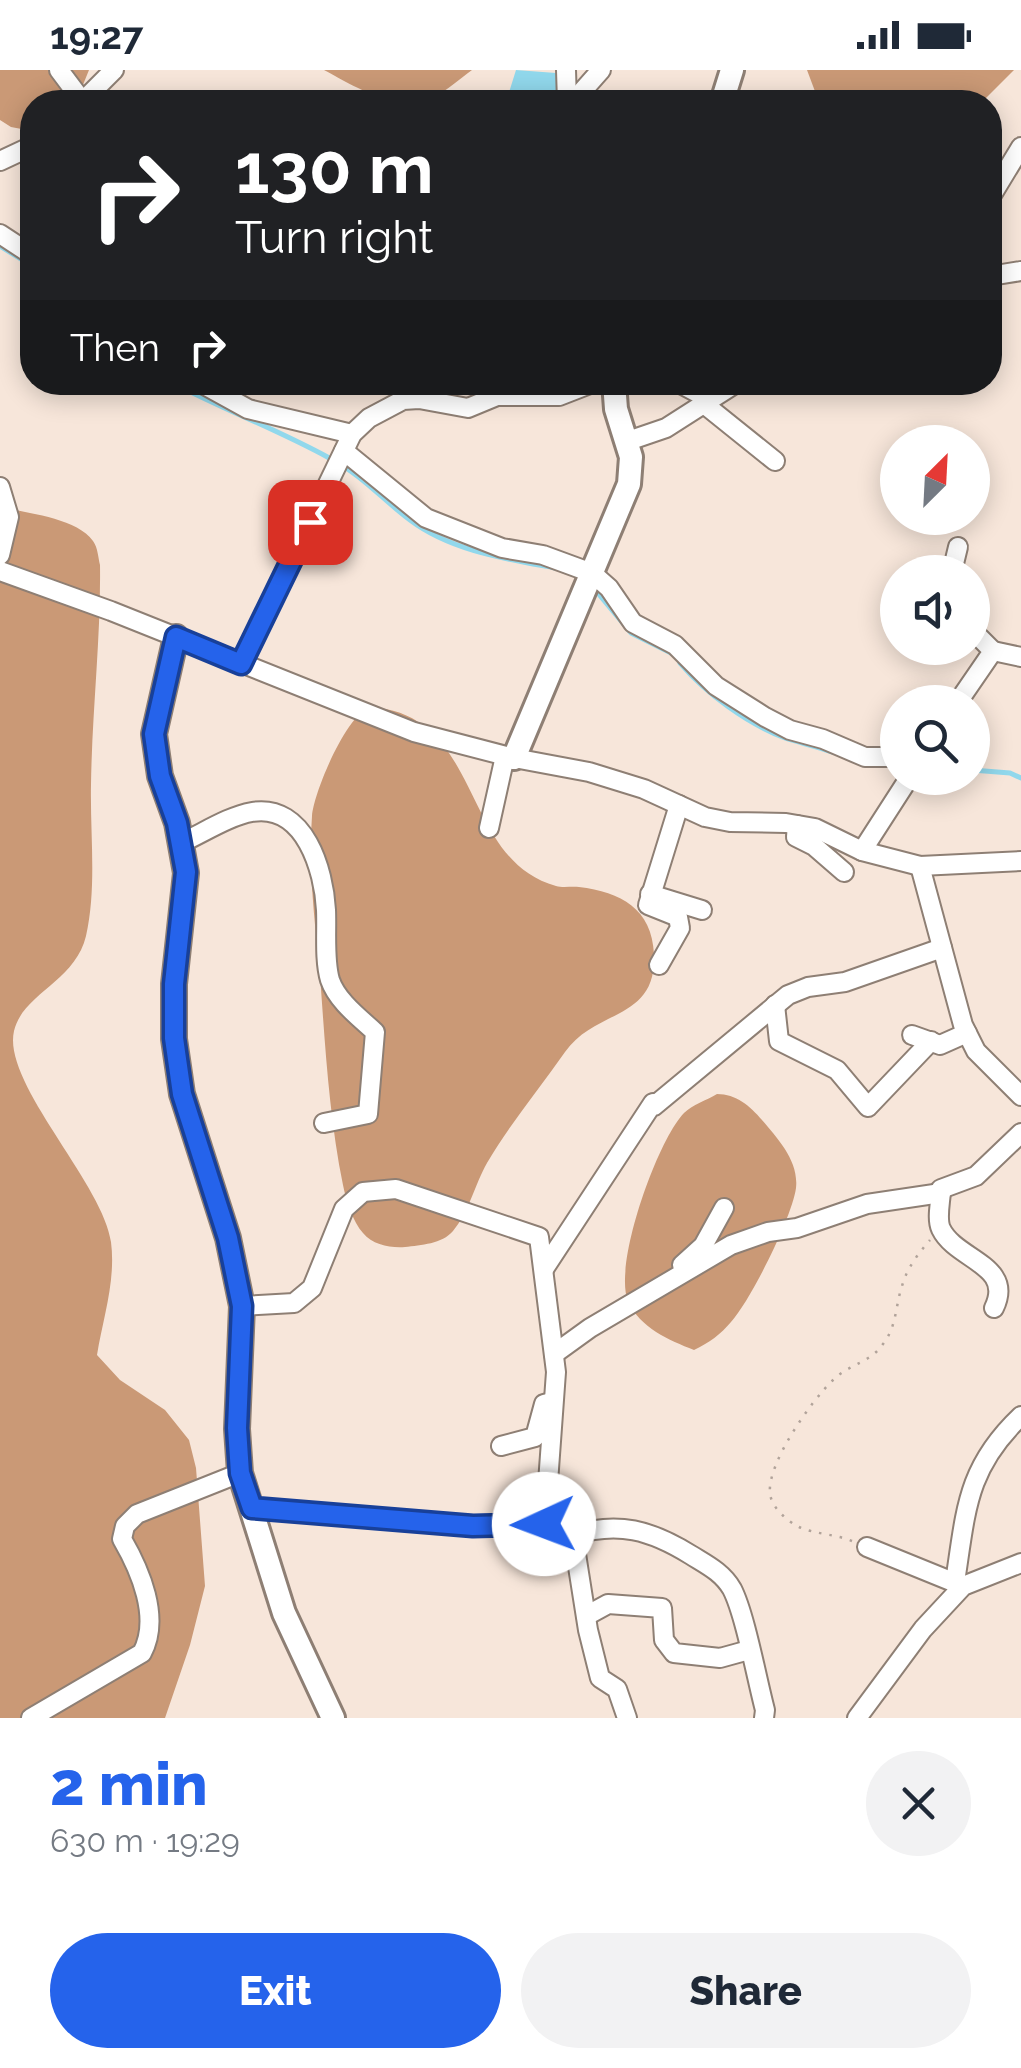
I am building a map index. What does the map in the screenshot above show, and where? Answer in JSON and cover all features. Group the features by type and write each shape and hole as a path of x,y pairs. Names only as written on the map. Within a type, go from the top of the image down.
{"street":[{"path":"94,90 114,70"},
{"path":"583,90 601,70"},
{"path":"1002,178 1021,146"},
{"path":"223,395 248,409 348,442 426,518 502,548 542,555 592,572 610,588 634,622 675,645 716,686 790,730 864,757 880,757"},
{"path":"241,664 348,442 395,395"},
{"path":"407,395 468,408 497,396 562,395"},
{"path":"489,828 510,757 629,484 632,457 615,395"},
{"path":"628,441 666,428 708,395 774,461"},
{"path":"0,487 9,517 0,555"},
{"path":"956,555 958,547"},
{"path":"0,571 414,732 589,772 644,789 705,817 815,828 862,852 920,866 1021,861"},
{"path":"176,637 154,734 160,776 181,842 186,872 174,984 174,1038 182,1094 228,1238 242,1306 237,1428 240,1473 284,1612 333,1718"},
{"path":"990,649 1021,658"},
{"path":"970,685 993,652"},
{"path":"862,852 898,795"},
{"path":"659,965 680,928 678,917 648,905 679,805"},
{"path":"181,842 251,812 270,812 286,819 312,846 325,886 330,980 344,1002 376,1032 368,1114 324,1123"},
{"path":"797,825 796,837 814,846 844,872"},
{"path":"920,866 966,1033 976,1052 1021,1096"},
{"path":"650,894 702,910"},
{"path":"544,1269 653,1104 775,1005 808,987 846,982 942,948"},
{"path":"775,1005 778,1041 837,1070 868,1107 930,1041"},
{"path":"912,1035 940,1044 966,1033"},
{"path":"994,1308 1000,1290 994,1274 950,1241 941,1228 941,1188 976,1176 1021,1133"},
{"path":"242,1306 294,1302 312,1288 344,1210 363,1192 396,1188 539,1237 554,1354 544,1524"},
{"path":"554,1354 590,1328 731,1245 867,1204 941,1193"},
{"path":"670,1282 680,1266 703,1246 724,1208"},
{"path":"501,1446 535,1438 544,1404 554,1403"},
{"path":"959,1584 968,1493 998,1438 1021,1416"},
{"path":"31,1718 142,1653 148,1641 146,1595 122,1538 125,1526 137,1514 240,1473"},
{"path":"252,1508 473,1526 544,1524 572,1535 595,1528 632,1527 662,1537 719,1572 734,1592 766,1710 764,1718"},
{"path":"572,1535 600,1678 617,1688 627,1718"},
{"path":"867,1547 959,1584"},
{"path":"858,1718 959,1584 1021,1563"},
{"path":"586,1616 608,1604 662,1608 664,1640 674,1652 720,1658 749,1650"}],"path":[{"path":"867,1547 831,1532 796,1526 774,1506 770,1492 774,1470 790,1438 832,1380 873,1358 886,1341 898,1316 901,1287 914,1259 941,1228"}],"shaded area":[{"path":"0,70 89,70 81,90 20,90 20,129 0,120"},
{"path":"324,70 472,70 446,90 363,90"},
{"path":"807,70 1014,70 994,90 814,90"},
{"path":"0,506 75,527 93,541 100,565 92,757 92,880 86,936 71,965 19,1018 14,1031 14,1053 37,1105 91,1191 111,1242 110,1285 97,1355 120,1380 165,1410 189,1440 196,1468 205,1586 165,1718 0,1718"},
{"path":"370,707 407,716 434,734 502,848 525,871 556,886 608,893 632,906 647,925 654,954 646,991 622,1012 578,1038 565,1052 496,1149 453,1231 437,1241 405,1247 382,1245 367,1237 353,1217 344,1191 331,1106 313,896 314,804 342,738"},
{"path":"717,1094 742,1102 768,1127 791,1160 796,1188 779,1237 749,1296 723,1330 694,1350 656,1332 633,1310 625,1284 627,1260 650,1175 673,1128 687,1110"}],"water":[{"path":"516,70 556,73 556,90 510,90"}],"waterway":[{"path":"0,246 20,258"},
{"path":"197,395 342,465 426,531 480,552 555,568"},
{"path":"592,586 631,633 673,654"},
{"path":"680,663 702,686 742,716 785,738 832,752"},
{"path":"990,771 1021,778"}],"route":[{"path":"310,522 241,664 176,637 154,734 160,776 177,823 186,872 174,984 174,1038 182,1094 228,1238 242,1306 237,1428 240,1473 252,1508 473,1526 544,1524"}]}
